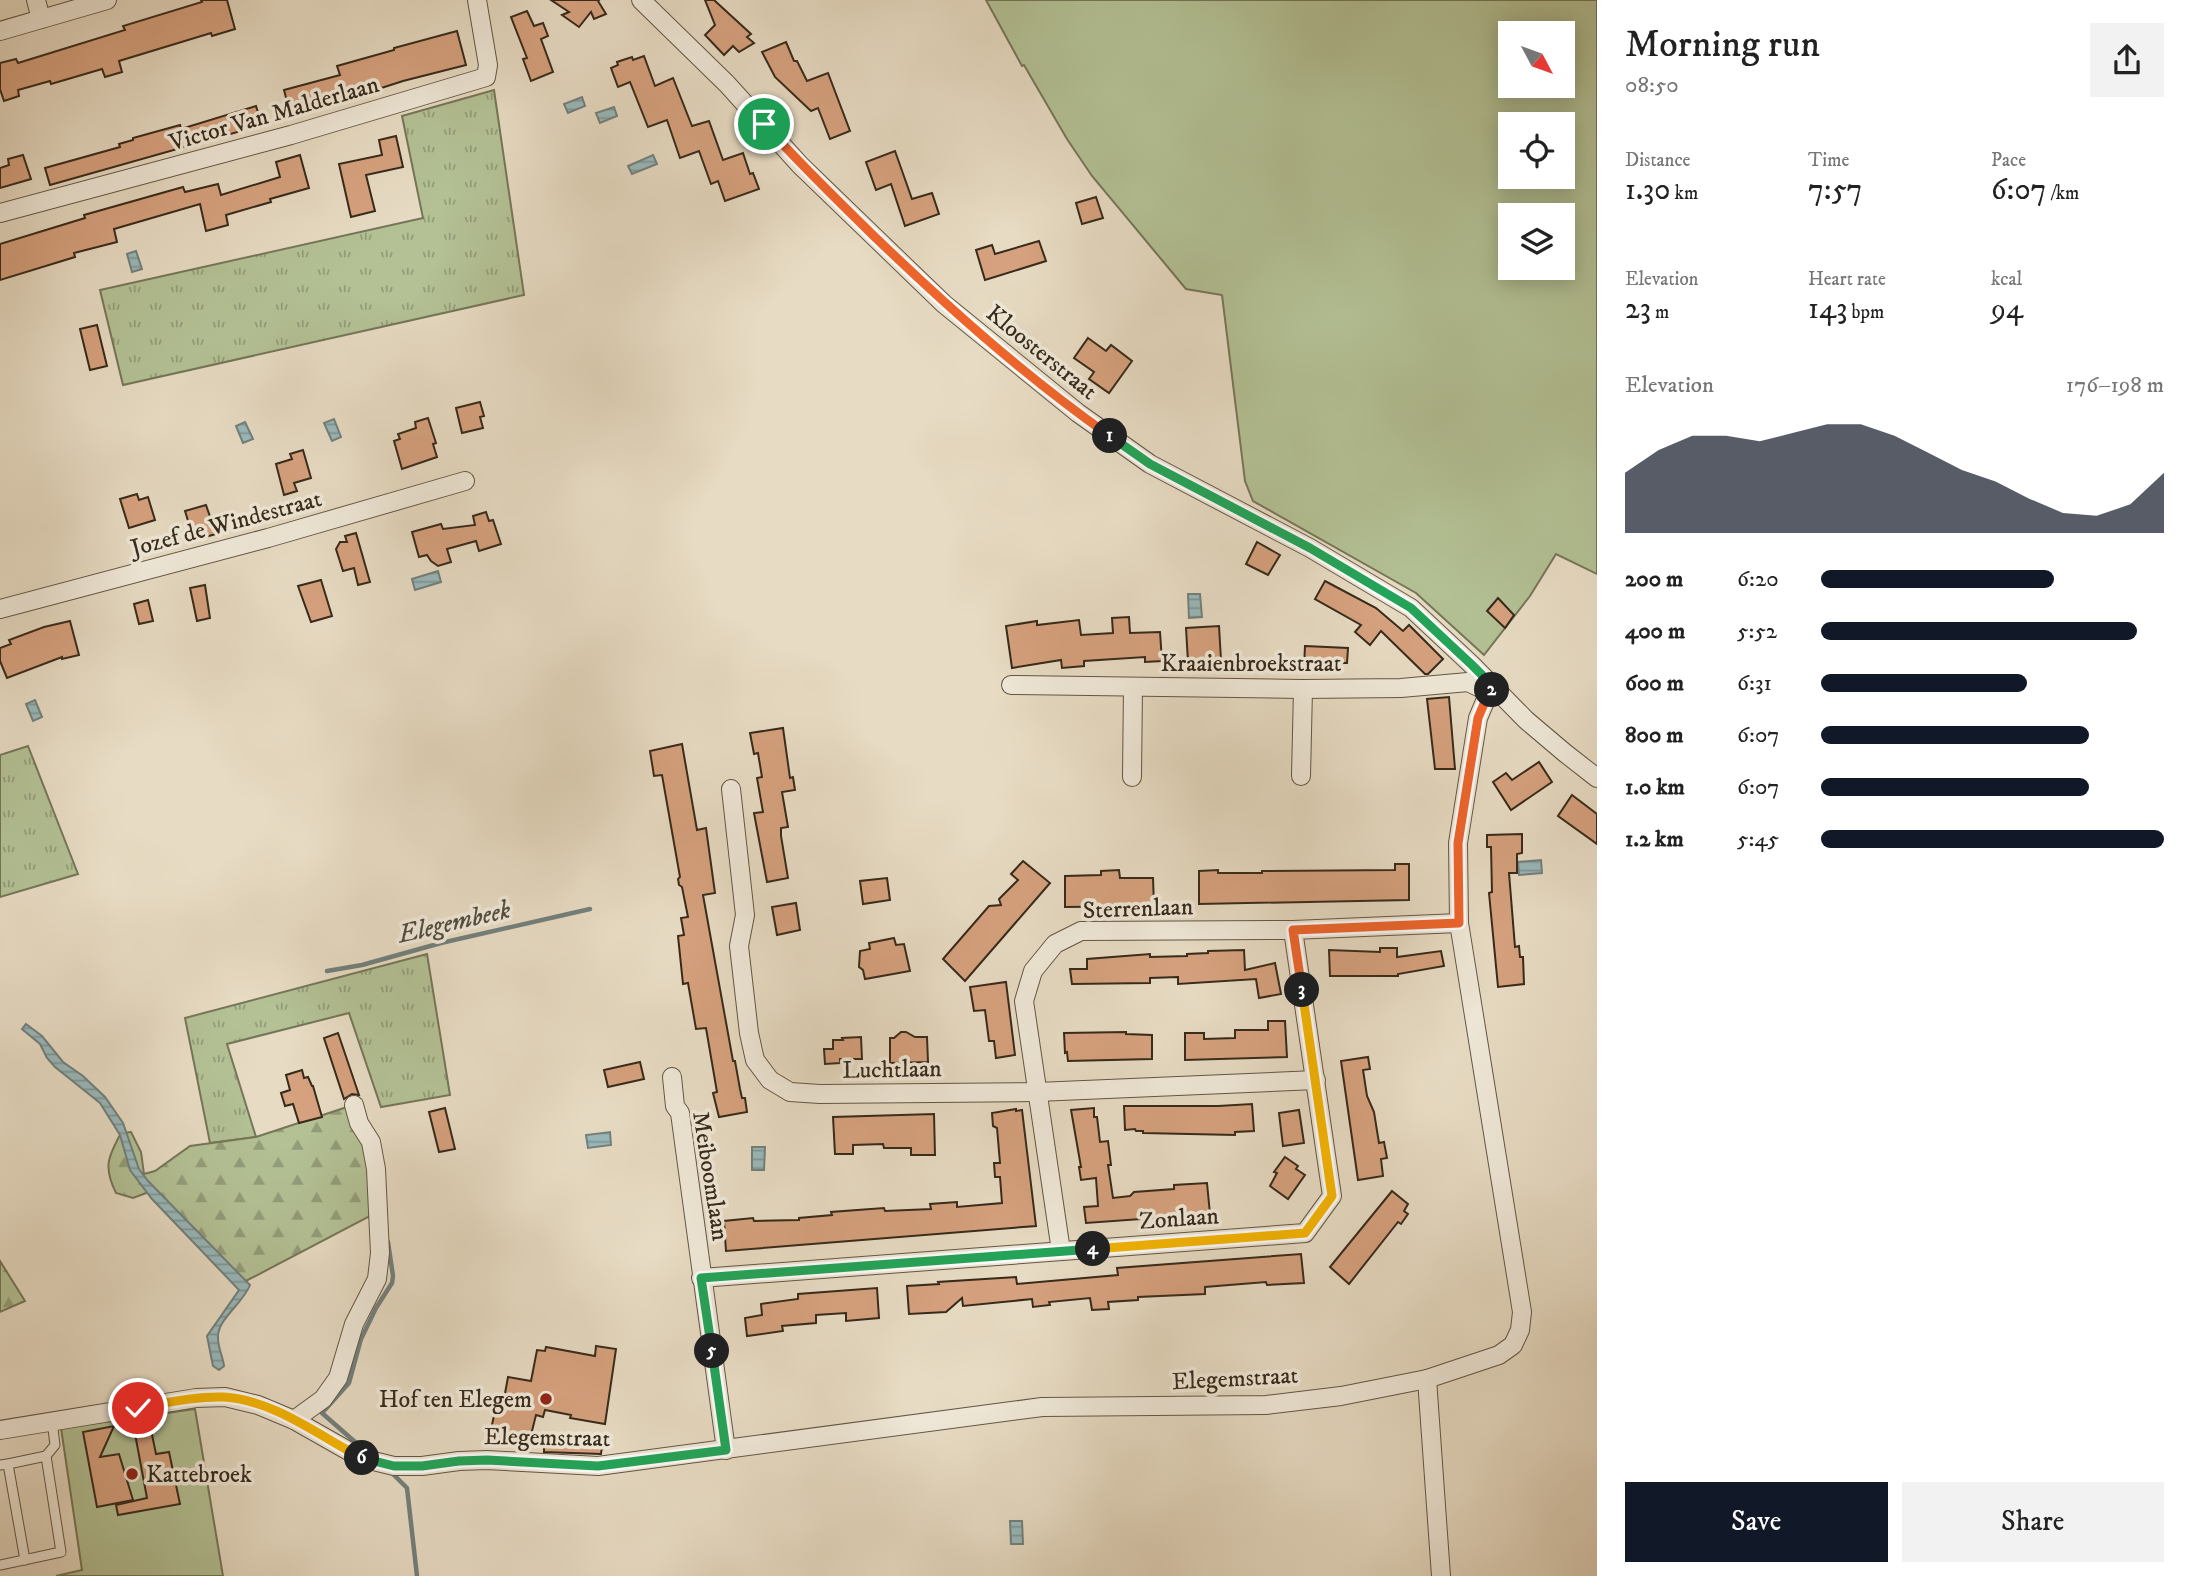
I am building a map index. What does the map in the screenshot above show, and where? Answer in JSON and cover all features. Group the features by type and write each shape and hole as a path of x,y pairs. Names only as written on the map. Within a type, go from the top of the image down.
{"street":[{"path":"36,0 41,19"},
{"path":"0,31 107,0"},
{"name":"Victor Van Malderlaan","path":"0,213 291,135 486,77 488,65 478,0"},
{"name":"Kloosterstraat","path":"640,0 727,84 800,164 944,304 1078,413 1150,464 1310,548 1411,608 1472,665 1492,690 1597,778"},
{"name":"Jozef de Windestraat","path":"0,609 268,538 464,481"},
{"name":"Kraaienbroekstraat","path":"1011,685 1303,689 1401,688 1468,682 1492,690"},
{"path":"1132,777 1133,687"},
{"path":"1301,776 1303,689"},
{"name":"Elegemstraat","path":"0,1430 196,1398 225,1397 258,1405 294,1420 361,1458 394,1466 487,1460 598,1466 1042,1407 1266,1405 1341,1396 1427,1379 1499,1355 1513,1345 1520,1331 1522,1312 1459,923 1458,843 1478,718 1492,690"},
{"name":"Luchtlaan","path":"731,789 745,915 740,946 749,1033 755,1060 770,1080 790,1092 1037,1092 1316,1080"},
{"name":"Sterrenlaan","path":"1061,1251 1024,1001 1033,971 1055,944 1081,931 1293,930 1459,923"},
{"name":"Zonlaan","path":"701,1278 1305,1233 1332,1196 1293,930"},
{"name":"Meiboomlaan","path":"672,1077 675,1106 680,1113 726,1450"},
{"path":"294,1420 323,1399 338,1378 354,1324 377,1279 380,1253 376,1169 371,1142 359,1123 354,1105"},
{"path":"1427,1379 1441,1576"}],"lane":[{"path":"25,1560 4,1464 46,1455 55,1445 52,1421"},
{"path":"0,1565 61,1552 46,1455"}],"green space":[{"path":"986,0 1597,0 1597,574 1556,554 1530,596 1484,655 1416,593 1253,501 1245,481 1222,295 1186,289 1092,176 1024,65 1022,66"},
{"path":"494,90 524,295 123,385 100,290 423,218 402,116"},
{"path":"28,746 78,874 0,897 0,755"},
{"path":"427,954 450,1095 381,1107 349,1013 227,1044 256,1137 210,1143 185,1018"},
{"path":"347,1107 364,1145 369,1170 372,1215 244,1282 149,1192 133,1198 116,1193 109,1176 110,1156 121,1133 131,1132 141,1152 144,1174 155,1171 190,1146 256,1137"},
{"path":"0,1261 25,1301 0,1312"},
{"path":"195,1409 223,1576 56,1576 82,1570 61,1428"}],"water":[{"path":"582,97 585,106 568,113 564,104"},
{"path":"614,107 617,116 600,123 596,113"},
{"path":"653,155 657,164 632,174 628,166"},
{"path":"136,251 142,269 132,272 127,254"},
{"path":"334,419 341,437 332,441 324,423"},
{"path":"245,422 253,439 243,443 236,426"},
{"path":"438,571 441,582 415,590 412,579"},
{"path":"1188,594 1200,594 1202,617 1189,618"},
{"path":"35,700 42,717 33,721 26,704"},
{"path":"1541,860 1542,873 1519,875 1518,862"},
{"path":"26,1024 42,1036 63,1062 105,1097 123,1123 139,1169 148,1181 250,1285 221,1325 218,1342 224,1366 219,1370 213,1366 207,1336 239,1290 152,1199 130,1170 120,1135 100,1103 55,1067 40,1044 22,1029"},
{"path":"610,1132 611,1145 588,1148 586,1135"},
{"path":"752,1147 765,1147 764,1170 752,1170"},
{"path":"1010,1521 1022,1521 1023,1544 1011,1544"}],"building":[{"path":"201,0 227,0 235,29 212,36 211,33 119,61 122,72 105,77 102,69 51,84 50,81 18,90 19,96 4,101 0,89 0,63 16,59 18,63 125,30 123,26 202,2"},
{"path":"551,0 599,0 606,14 594,19 591,12 579,27 562,15 569,12"},
{"path":"705,0 714,0 751,34 747,37 754,43 739,52 733,46 724,55 705,35 715,25"},
{"path":"527,11 534,26 543,23 548,36 541,39 553,72 531,81 523,59 527,58 511,17"},
{"path":"457,31 466,65 369,92 366,84 323,95 326,104 290,113 284,90 340,75 337,66"},
{"path":"786,42 807,81 828,73 850,131 830,139 818,108 811,111 775,77 762,52"},
{"path":"644,56 655,86 673,78 692,126 709,121 723,160 743,153 750,174 753,173 759,189 725,201 718,181 711,184 699,151 680,158 667,120 648,127 630,82 618,87 611,68 618,65 617,62"},
{"path":"256,106 262,125 50,185 45,168 120,147 119,144 133,138 180,125 181,129"},
{"path":"396,136 403,167 366,175 375,211 351,217 339,164 382,155 379,140"},
{"path":"895,151 912,199 932,193 939,214 905,226 891,184 876,190 866,162"},
{"path":"23,155 31,179 0,188 0,168 9,165 8,159"},
{"path":"300,155 309,188 226,215 228,225 206,231 200,204 114,229 117,242 74,253 75,257 0,280 0,244 85,218 84,215 183,187 185,192 218,184 221,195 280,177 276,162"},
{"path":"1096,197 1103,218 1082,224 1076,203"},
{"path":"1039,241 1046,261 985,280 976,250 992,245 995,254"},
{"path":"97,325 107,366 90,370 80,329"},
{"path":"1088,338 1106,351 1111,345 1132,361 1109,393 1089,379 1094,372 1074,358"},
{"path":"480,402 484,416 480,417 483,428 462,433 456,408"},
{"path":"428,418 436,443 433,444 437,457 402,469 394,441 400,439 398,434 416,428 415,422"},
{"path":"303,450 311,478 294,483 297,491 284,495 276,464 292,459 290,454"},
{"path":"137,494 139,500 148,497 155,520 129,528 120,499"},
{"path":"206,505 216,534 194,540 185,511"},
{"path":"486,512 489,521 493,520 501,544 479,551 476,541 447,549 451,562 438,566 427,555 419,557 412,532 441,524 443,529 475,525 473,516"},
{"path":"356,533 370,582 358,585 354,568 343,571 336,549 340,542 347,542 345,536"},
{"path":"1257,542 1280,555 1268,575 1246,564"},
{"path":"321,580 332,616 311,622 298,586"},
{"path":"1325,581 1376,608 1403,631 1409,625 1443,659 1425,674 1381,631 1370,645 1355,632 1361,625 1315,599"},
{"path":"205,585 210,618 197,621 190,588"},
{"path":"1498,598 1514,615 1505,628 1487,611"},
{"path":"148,600 153,621 139,624 134,604"},
{"path":"1129,617 1130,633 1160,632 1162,661 1145,662 1145,657 1084,661 1084,666 1062,668 1061,660 1012,668 1006,626 1037,621 1037,625 1079,620 1081,635 1113,633 1112,618"},
{"path":"70,621 79,655 62,657 7,678 0,661 0,648 11,644 9,640"},
{"path":"1219,626 1221,660 1188,662 1186,628"},
{"path":"1305,646 1348,648 1347,663 1334,663 1333,669 1304,667"},
{"path":"1449,697 1455,769 1435,769 1427,699"},
{"path":"783,728 790,778 793,777 795,790 782,792 788,827 781,828 781,836 788,878 767,882 754,813 763,812 757,778 762,777 758,753 754,754 750,733"},
{"path":"682,744 697,830 706,828 715,893 703,895 733,1061 747,1112 719,1117 713,1093 717,1092 706,1028 696,1029 688,983 683,984 678,936 684,935 681,918 688,917 682,887 679,885 680,877 662,775 654,776 650,751"},
{"path":"1539,762 1552,782 1511,810 1493,782 1506,773 1512,780"},
{"path":"1572,795 1597,814 1597,844 1558,816"},
{"path":"1522,834 1522,853 1517,854 1517,873 1509,873 1515,947 1519,946 1520,957 1523,957 1524,984 1498,987 1489,893 1492,892 1491,847 1487,847 1487,835"},
{"path":"1023,861 1050,883 965,981 943,959 989,906 1001,905 999,899 1018,880 1011,874"},
{"path":"1395,864 1409,864 1409,900 1199,904 1199,871 1262,873 1395,870"},
{"path":"1119,870 1120,878 1153,878 1154,906 1065,907 1065,876 1101,875 1101,871"},
{"path":"887,878 890,900 863,904 860,881"},
{"path":"796,903 800,930 777,935 772,907"},
{"path":"894,938 896,945 904,944 910,971 865,979 863,970 859,967 860,951 870,949 869,943"},
{"path":"1380,948 1397,948 1397,957 1441,951 1444,966 1398,976 1330,976 1329,950 1380,952"},
{"path":"1244,950 1245,970 1275,963 1281,994 1259,998 1256,979 1178,984 1178,977 1150,978 1150,983 1072,984 1070,969 1087,969 1087,959 1150,954 1150,957 1187,956 1208,951"},
{"path":"1006,982 1015,1055 996,1058 994,1041 989,1041 985,1010 974,1011 970,987"},
{"path":"1268,1021 1285,1021 1287,1057 1185,1060 1185,1033 1204,1033 1204,1039 1235,1038 1235,1030 1268,1030"},
{"path":"901,1032 915,1037 927,1037 928,1062 890,1063 890,1038"},
{"path":"1126,1032 1152,1035 1152,1059 1068,1061 1064,1033"},
{"path":"338,1033 359,1095 352,1094 344,1099 324,1038"},
{"path":"861,1037 862,1059 840,1059 840,1063 825,1064 824,1049 833,1049 833,1040"},
{"path":"1368,1057 1370,1069 1363,1070 1367,1096 1374,1112 1379,1143 1384,1142 1387,1158 1381,1159 1383,1176 1358,1180 1341,1061"},
{"path":"640,1062 644,1079 608,1087 604,1070"},
{"path":"302,1070 304,1078 308,1077 313,1086 322,1117 299,1123 293,1104 285,1106 281,1093 290,1090 286,1075"},
{"path":"1252,1104 1254,1131 1235,1132 1235,1135 1143,1133 1135,1129 1125,1130 1124,1106"},
{"path":"445,1108 455,1149 439,1152 429,1112"},
{"path":"1094,1108 1100,1142 1108,1141 1113,1198 1130,1196 1134,1192 1174,1189 1174,1185 1207,1183 1210,1214 1086,1223 1084,1207 1098,1206 1096,1178 1081,1180 1071,1110"},
{"path":"1022,1110 1036,1226 726,1251 724,1221 753,1218 754,1221 799,1220 832,1215 831,1212 884,1208 885,1211 931,1209 930,1204 957,1202 957,1207 1002,1203 1000,1177 995,1177 994,1163 1000,1163 997,1128 993,1126 992,1113"},
{"path":"1299,1110 1304,1143 1283,1146 1279,1113"},
{"path":"934,1114 935,1155 911,1155 911,1148 884,1148 883,1144 853,1145 853,1154 835,1154 833,1117"},
{"path":"1285,1157 1305,1175 1288,1199 1270,1186 1277,1173 1274,1172"},
{"path":"1392,1191 1408,1204 1404,1211 1408,1214 1401,1224 1398,1222 1349,1284 1330,1267"},
{"path":"1301,1254 1304,1283 1267,1285 1266,1282 1205,1287 1205,1294 1138,1297 1138,1300 1108,1302 1109,1309 1092,1310 1090,1298 1049,1302 1050,1305 1033,1307 1032,1299 963,1306 962,1298 946,1312 909,1314 907,1286 1016,1277 1017,1284 1118,1275 1117,1268"},
{"path":"877,1288 879,1318 846,1321 846,1313 816,1315 816,1323 782,1326 783,1331 747,1336 745,1318 762,1315 761,1304 798,1299 798,1294"},
{"path":"596,1346 616,1349 605,1424 570,1418 571,1415 545,1410 543,1417 536,1415 528,1447 489,1438 498,1398 504,1399 508,1377 531,1381 537,1350 545,1351 546,1347 595,1356"},
{"path":"149,1420 156,1454 169,1452 180,1504 118,1515 116,1505 147,1498 133,1423"},
{"path":"114,1426 100,1457 119,1454 133,1500 97,1507 83,1432"},
{"path":"603,1438 601,1454 544,1452 544,1442"}],"waterway":[{"name":"Elegembeek","path":"327,971 362,965 441,943 590,909"},
{"name":"Elegembeek","path":"362,1448 322,1413 349,1383 361,1339 392,1283 388,1242"},
{"name":"Elegembeek","path":"392,1473 407,1488 417,1576"}],"place":[{"name":"Hof ten Elegem","path":"546,1399"},
{"name":"Kattebroek","path":"132,1474"}],"route":[{"path":"138,1408 196,1398 225,1397 258,1405 294,1420 361,1458 394,1466 487,1460 598,1466 726,1450 701,1278 1305,1233 1332,1196 1293,930 1459,923 1458,843 1478,718 1489,692 1495,688 1411,608 1310,548 1150,464 1078,413 944,304 800,164 764,124"}]}
